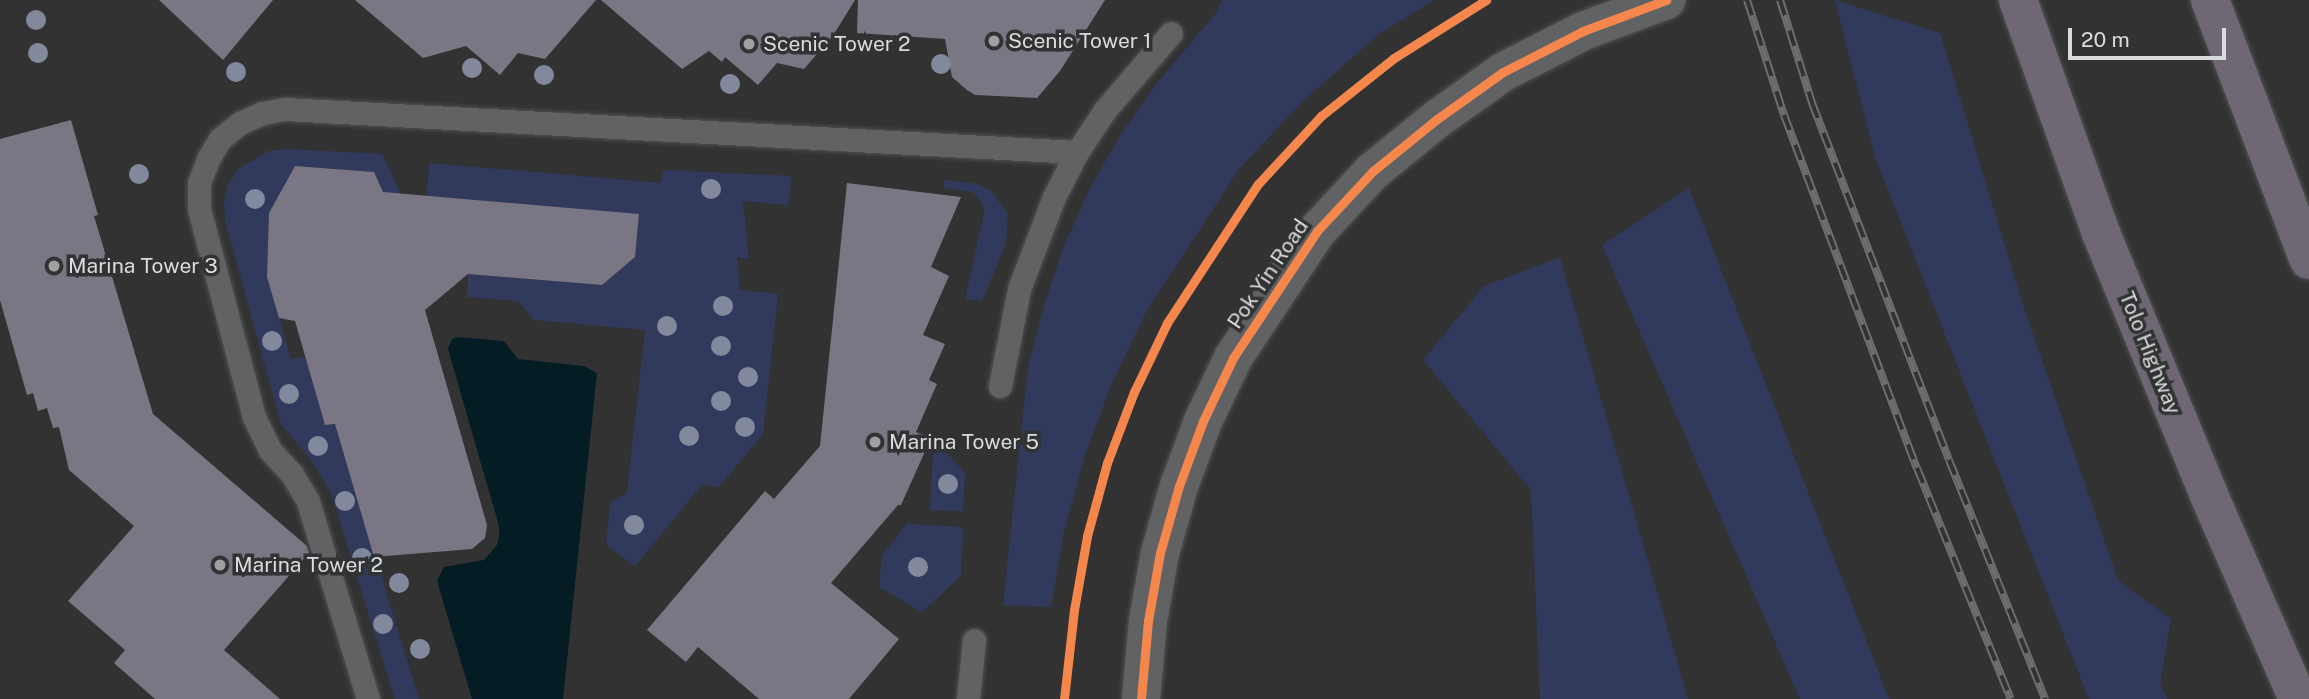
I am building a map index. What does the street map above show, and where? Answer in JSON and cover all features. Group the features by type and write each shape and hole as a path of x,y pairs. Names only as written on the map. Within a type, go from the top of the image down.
{"highway":[{"name":"Tolo Highway","path":"2018,0 2101,233 2208,493 2298,699"},
{"path":"2210,0 2309,260"}],"street":[{"name":"Pok Yin Road","path":"1141,699 1148,621 1160,553 1179,486 1203,421 1233,358 1269,299 1317,231 1373,171 1437,119 1503,72 1583,31 1666,0"}],"lane":[{"path":"1000,386 1023,277 1054,197 1077,152 1105,110 1171,33"},
{"path":"368,699 308,501 292,474 270,450 254,417 199,208 199,183 208,159 220,139 240,123 262,113 285,109 1077,152"},
{"path":"968,699 974,640"}],"shaded area":[{"path":"1222,0 1434,0 1378,35 1305,99 1239,169 1146,312 1112,383 1085,455 1064,531 1051,607 1003,605 1028,367 1064,246 1090,188 1121,134 1158,82 1216,13"},
{"path":"1835,0 1940,33 2023,305 2118,580 2171,619 2160,684 2167,699 2089,699 1875,157"},
{"path":"286,149 382,154 401,194 383,193 374,172 295,166 269,213 267,277 291,359 305,356 325,425 335,425 419,699 395,699 331,493 311,460 281,424 225,220 224,202 228,185 238,169 268,151"},
{"path":"429,163 661,183 663,170 792,176 788,205 743,201 749,259 737,257 740,290 778,294 763,434 719,487 702,485 635,566 606,545 610,503 627,492 645,330 534,320 518,301 467,297 468,274 602,285 635,257 639,215 427,196"},
{"path":"944,180 978,184 991,191 1008,214 1006,243 982,301 965,299 984,214 983,205 973,192 943,188"},
{"path":"1689,188 1889,699 1800,699 1602,245"},
{"path":"1560,257 1688,699 1540,699 1531,490 1423,360 1484,286"},
{"path":"458,337 504,341 518,359 584,366 597,373 563,699 472,699 440,591 437,580 444,567 484,560 497,545 499,536 499,526 448,349 452,339"},
{"path":"939,444 965,473 963,511 930,510 933,450"},
{"path":"907,524 963,527 961,576 922,612 879,587 882,555"}],"building":[{"path":"159,0 273,0 223,60"},
{"path":"355,0 596,0 545,59 518,53 500,75 466,46 423,58"},
{"path":"601,0 855,0 834,34 804,69 777,63 758,85 725,57 722,62 709,51 682,69"},
{"path":"858,0 1105,0 1060,71 1037,98 975,95 967,90 952,77 945,39 857,33"},
{"path":"71,120 98,215 94,216 153,414 307,546 309,553 224,650 280,699 155,699 114,663 125,650 68,601 134,526 69,470 59,427 53,428 47,408 38,411 33,393 27,395 0,300 0,139"},
{"path":"295,166 374,172 383,192 639,214 635,257 602,285 468,274 425,310 487,525 485,538 472,549 374,557 335,424 325,425 295,321 279,318 267,277 269,213"},
{"name":"Marina Tower 5","path":"847,183 961,197 931,267 949,276 923,335 945,344 929,380 937,384 916,432 931,438 901,505 898,505 831,583 899,639 849,699 759,699 698,647 686,662 647,630 765,491 774,499 820,446"}],"railway":[{"path":"1747,0 1784,115 1917,468 2011,699"},
{"path":"1780,0 1812,103 1949,460 2045,699"}],"cycle path":[{"path":"1064,699 1074,610 1087,536 1107,463 1134,392 1167,323 1258,184 1321,116 1394,58 1486,0"},
{"path":"1141,699 1148,621 1160,553 1179,486 1203,421 1233,358 1317,231 1373,171 1437,119 1503,72 1583,31 1666,0"}],"place":[{"name":"Scenic Tower 1","path":"994,41"},
{"name":"Scenic Tower 2","path":"749,44"},
{"name":"Marina Tower 3","path":"54,266"},
{"name":"Marina Tower 5","path":"875,442"},
{"name":"Marina Tower 2","path":"220,565"}]}
